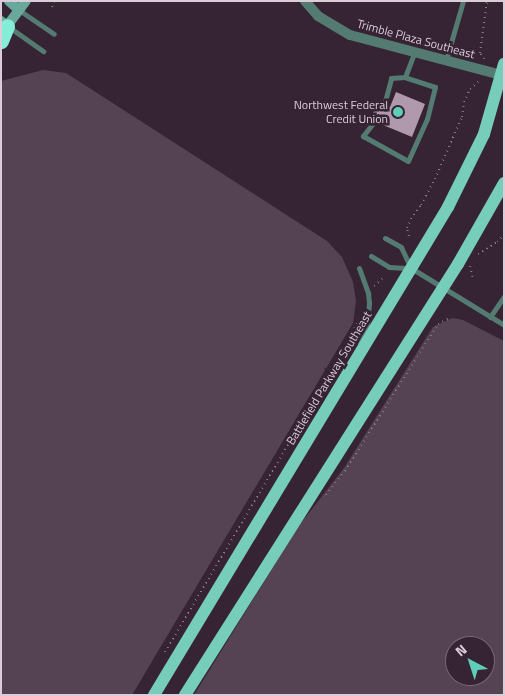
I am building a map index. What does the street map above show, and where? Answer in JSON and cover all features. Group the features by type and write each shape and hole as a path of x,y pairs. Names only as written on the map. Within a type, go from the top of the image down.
{"highway":[{"path":"1,42 3,25"}],"main road":[{"path":"3,25 23,5 9,1"},
{"name":"Battlefield Parkway Southeast","path":"154,695 448,207 476,152 503,69"},
{"path":"185,695 487,216 504,183"}],"street":[{"name":"Trimble Plaza Southeast","path":"305,1 318,16 350,35 482,70 503,69"}],"lane":[{"path":"446,60 463,1"},
{"path":"23,5 54,34"},
{"path":"3,25 43,51"},
{"path":"405,78 414,53"},
{"path":"377,118 363,136 408,161 427,119 435,87 405,78 390,78 384,105"},
{"path":"385,238 401,247 411,268"},
{"path":"371,256 389,267 411,268 504,325"},
{"path":"348,371 369,314 368,293 359,268"},
{"path":"490,317 504,296"}],"path":[{"path":"52,7 54,1"},
{"path":"409,236 407,228 410,219 421,205 442,164 462,118 464,102 470,89 478,82 482,70 484,59 480,54 480,46 483,38 487,1"},
{"path":"475,256 497,242 504,235"},
{"path":"472,261 470,270 473,279"},
{"path":"165,652 341,355 360,314"}],"shaded area":[{"path":"43,70 66,73 327,241 342,257 353,282 356,301 353,323 132,695 1,695 1,81"},
{"path":"452,318 463,320 504,341 504,695 194,695 298,527 344,468 433,327"}],"building":[{"name":"Northwest Federal Credit Union","path":"396,92 425,104 412,137 383,125 384,121 381,120 379,114 372,116 377,102 382,109 390,107"}],"place":[{"name":"Northwest Federal Credit Union","path":"398,112"}]}
